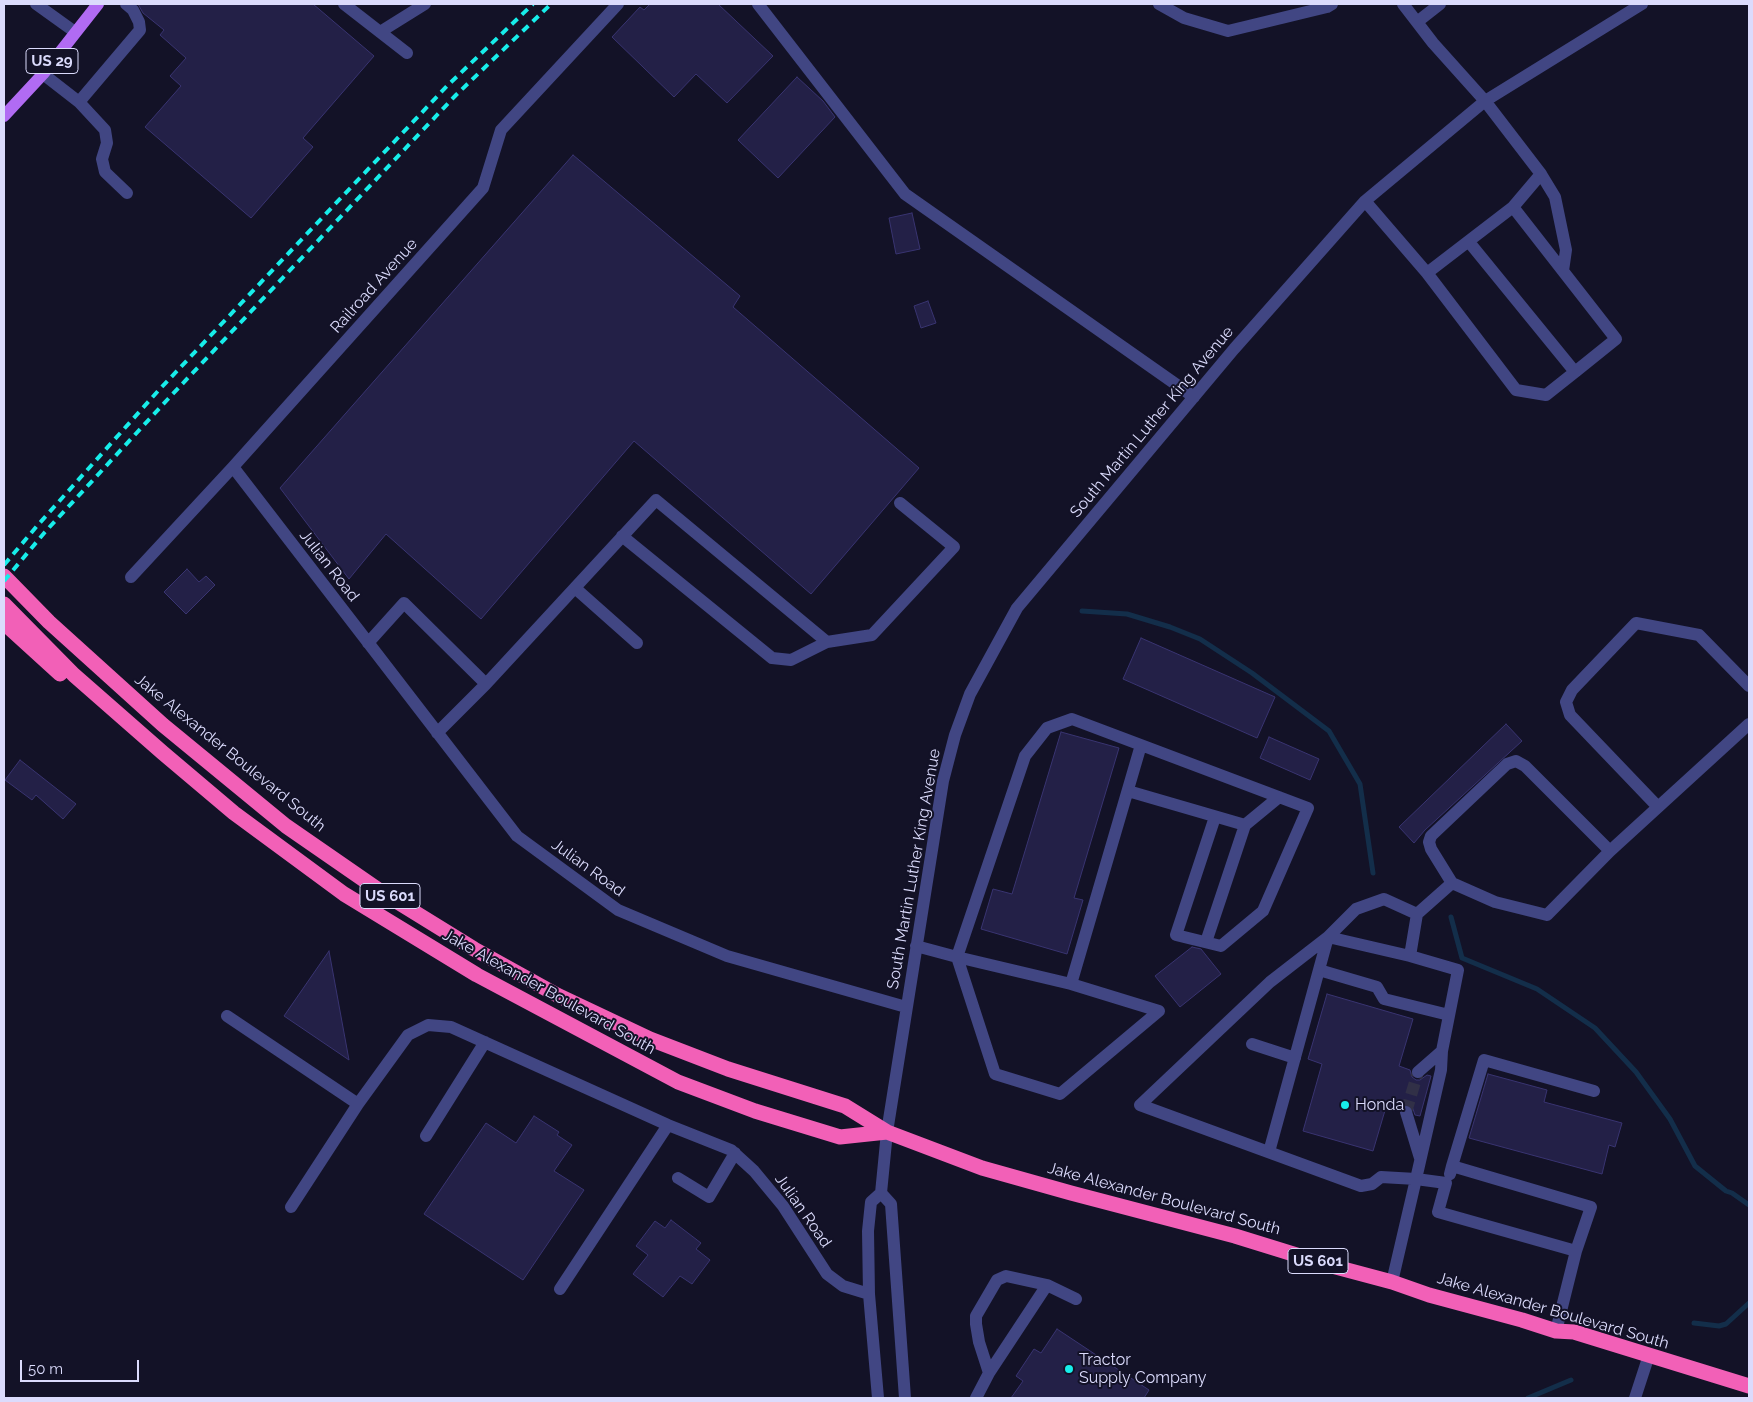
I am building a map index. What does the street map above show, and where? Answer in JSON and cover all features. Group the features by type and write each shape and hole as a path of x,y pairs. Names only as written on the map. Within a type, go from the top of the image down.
{"highway":[{"name":"Jake Alexander Boulevard South","path":"4,576 49,622 163,725 286,826 380,891 474,949 557,995 650,1039 728,1069 845,1106 887,1132 982,1168 1226,1234 1392,1282 1429,1295 1514,1317 1556,1331 1574,1332 1749,1386"},
{"name":"Jake Alexander Boulevard South","path":"4,604 74,674 234,813 344,894 477,975 678,1082 756,1111 840,1137 887,1132"},
{"path":"4,623 67,681 163,753"}],"main road":[{"name":"US 29","path":"4,116 43,74 98,4"}],"street":[{"path":"36,4 76,32"},
{"path":"79,102 140,30 133,10 126,4"},
{"path":"344,4 407,53"},
{"path":"380,32 424,4"},
{"name":"Railroad Avenue","path":"131,577 233,467 483,188 501,130 618,4"},
{"path":"758,4 905,194 1194,397"},
{"path":"1159,4 1184,18 1228,31 1327,7 1332,4"},
{"path":"1403,4 1433,43 1485,101 1541,174 1554,197 1566,250 1564,271"},
{"path":"1417,22 1440,4"},
{"name":"South Martin Luther King Avenue","path":"906,1007 943,781 955,735 970,694 1017,608 1234,348 1366,201 1485,101 1642,4"},
{"path":"43,74 79,102 106,130 107,143 102,159 105,172 127,193"},
{"path":"1427,273 1513,207 1541,174"},
{"path":"1366,201 1427,273 1516,390 1546,395 1616,339 1513,207"},
{"path":"1469,242 1575,372"},
{"name":"Julian Road","path":"233,467 517,836 618,910 727,956 906,1007"},
{"path":"437,733 486,684 656,500 827,642"},
{"path":"622,536 772,658 791,660 827,642 872,635 954,547 900,503"},
{"path":"575,588 637,643"},
{"path":"368,643 404,603 486,684"},
{"path":"1658,808 1570,715 1566,702 1572,690 1636,623 1699,635 1749,686"},
{"path":"916,946 957,956 1071,984 1159,1011 1060,1094 995,1074 957,956 1025,756 1047,728 1072,719 1308,808 1262,911 1221,946 1176,935 1215,816"},
{"path":"1610,851 1525,766 1516,761 1507,764 1431,836 1428,842 1430,850 1452,883 1494,902 1547,915 1610,851 1749,724"},
{"path":"1071,984 1141,745"},
{"path":"1128,791 1245,825"},
{"path":"1206,942 1245,825 1279,797"},
{"path":"1410,956 1417,914 1452,883"},
{"path":"1417,914 1384,899 1356,909 1328,936 1270,982 1140,1105 1361,1186 1372,1184 1382,1177 1446,1183"},
{"path":"1328,936 1458,970 1442,1051 1441,1070 1392,1282"},
{"path":"1269,1152 1328,936"},
{"path":"1319,970 1377,986 1384,999 1449,1016"},
{"path":"878,1398 869,1294 868,1230 871,1202 881,1193 887,1132 906,1007"},
{"path":"227,1016 358,1104"},
{"name":"Julian Road","path":"291,1207 358,1104 408,1034 428,1025 451,1027 668,1125 731,1150 754,1171 783,1206 827,1274 843,1286 869,1294"},
{"path":"426,1136 485,1042"},
{"path":"1252,1044 1295,1058"},
{"path":"1418,1072 1442,1051"},
{"path":"1576,1250 1438,1212 1484,1060 1594,1091"},
{"path":"1406,1112 1420,1158"},
{"path":"560,1289 668,1125"},
{"path":"678,1178 709,1197 735,1154"},
{"path":"1452,1166 1590,1207 1576,1250 1556,1331"},
{"path":"881,1193 891,1204 905,1398"},
{"path":"989,1374 979,1342 976,1316 997,1280 1006,1276 1047,1285 1076,1299"},
{"path":"976,1398 989,1374 1047,1285"},
{"path":"1635,1398 1649,1355"}],"building":[{"path":"138,4 313,4 374,56 303,138 313,147 251,218 145,127 181,86 170,76 186,58 160,35 164,30 143,13"},
{"path":"650,4 718,4 773,56 727,103 696,74 674,97 612,37 640,7 644,10"},
{"path":"797,77 823,101 835,117 778,178 738,140"},
{"path":"573,155 740,296 733,307 919,468 811,594 634,441 481,619 386,534 349,579 280,488"},
{"path":"912,213 920,249 896,254 889,218"},
{"path":"928,301 936,323 921,328 914,306"},
{"path":"187,569 199,582 206,576 215,585 186,614 164,592"},
{"path":"1141,638 1275,697 1257,738 1123,679"},
{"path":"1506,724 1522,741 1425,830 1414,843 1399,827"},
{"path":"1061,732 1119,748 1074,898 1083,900 1067,954 981,929 993,889 1012,894"},
{"path":"1269,737 1319,759 1310,780 1260,758"},
{"path":"20,760 76,804 63,819 36,795 32,800 5,780"},
{"path":"1192,947 1201,949 1221,974 1180,1007 1155,976"},
{"path":"329,951 349,1060 284,1016"},
{"path":"1327,994 1413,1019 1399,1066 1410,1070 1412,1077 1416,1080 1420,1080 1427,1075 1431,1076 1420,1116 1415,1115 1412,1106 1408,1104 1403,1104 1398,1110 1386,1107 1373,1151 1303,1131 1322,1064 1308,1059"},
{"path":"1488,1074 1547,1090 1544,1102 1622,1123 1615,1147 1609,1145 1602,1174 1469,1138"},
{"path":"534,1116 559,1132 557,1135 572,1145 554,1171 584,1190 523,1280 424,1214 486,1123 516,1143"},
{"path":"671,1220 701,1243 696,1249 710,1260 692,1284 680,1276 663,1297 633,1274 648,1255 636,1246 655,1221 665,1228"},
{"name":"Tractor Supply Company","path":"1057,1329 1149,1390 1144,1398 1011,1398 1023,1381 1016,1376 1034,1349 1041,1353"}],"waterway":[{"path":"1082,611 1127,614 1170,627 1200,639 1252,673 1329,731 1360,784 1373,873"},
{"path":"1451,917 1462,958 1537,989 1595,1028 1636,1072 1670,1119 1695,1166 1726,1191 1749,1205"},
{"path":"1694,1323 1719,1326 1726,1324 1749,1303"},
{"path":"1528,1398 1571,1380"}],"tunnel":[{"path":"1406,1112 1418,1072"}],"railway":[{"path":"4,565 158,391 447,86 533,4"},
{"path":"4,581 45,532 168,399 456,95 551,4"}],"place":[{"name":"Honda","path":"1345,1105"},
{"name":"Tractor Supply Company","path":"1069,1369"}]}
